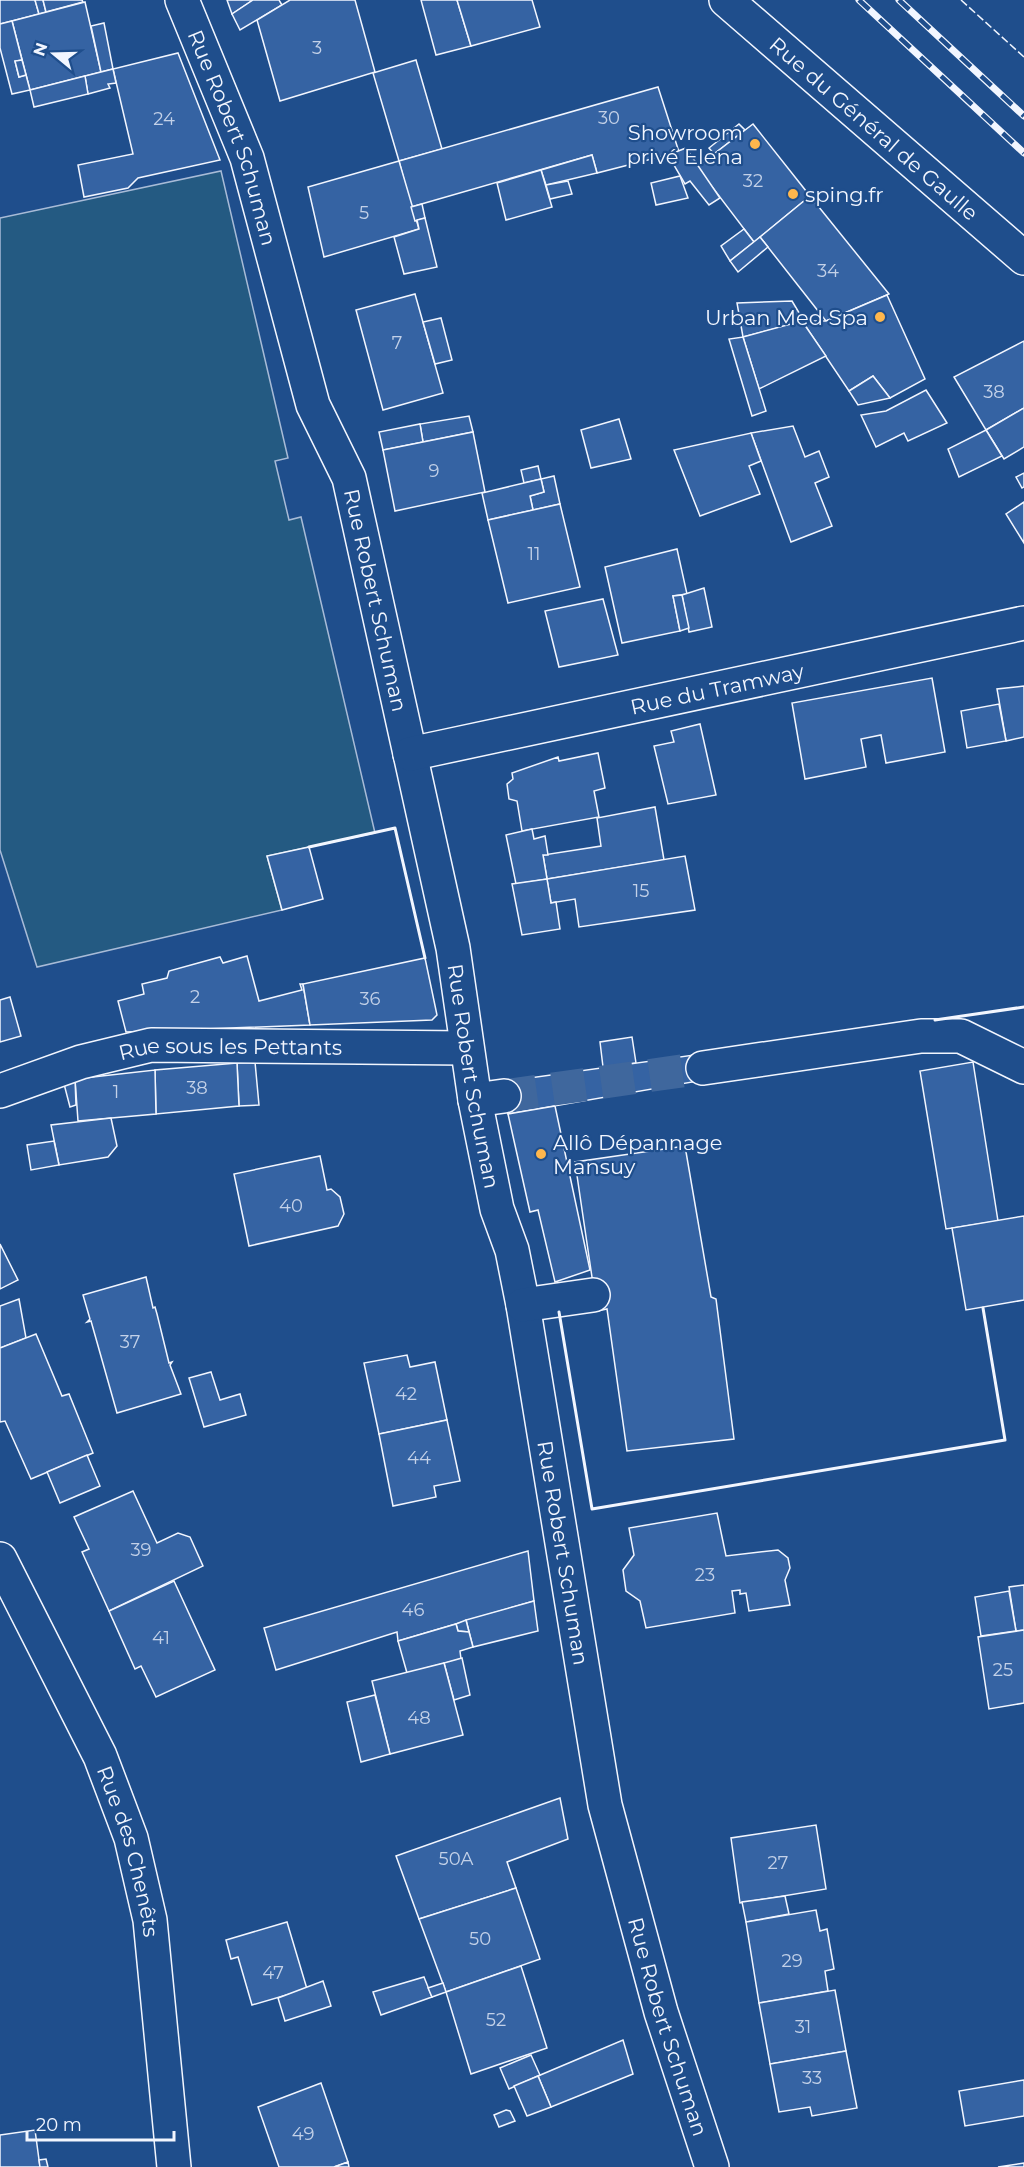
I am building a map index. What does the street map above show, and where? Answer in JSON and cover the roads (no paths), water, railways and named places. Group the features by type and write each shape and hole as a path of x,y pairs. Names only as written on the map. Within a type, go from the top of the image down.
{"street":[{"name":"Rue Robert Schuman","path":"182,0 247,158 313,405 349,477 453,948 466,1048 489,1098 497,1209 512,1250 523,1305 605,1805 661,2012 712,2167"},
{"name":"Rue du Général de Gaulle","path":"726,0 1024,258"},
{"name":"Rue du Tramway","path":"410,754 1024,623"},
{"path":"703,1068 921,1036 961,1036 1024,1067"},
{"name":"Rue sous les Pettants","path":"0,1091 81,1062 151,1046 466,1048"},
{"path":"523,1305 592,1295"},
{"name":"Rue des Chenêts","path":"0,1559 100,1756 131,1838 150,1920 174,2167"}],"tunnel":[{"path":"504,1096 703,1068"}],"railway":[{"path":"859,0 1024,153"},
{"path":"899,0 1024,116"}],"place":[{"name":"Showroom privé Elena","path":"755,144"},
{"name":"sping.fr","path":"793,194"},
{"name":"Urban Med Spa","path":"880,317"},
{"name":"Allô Dépannage Mansuy","path":"541,1154"}]}
